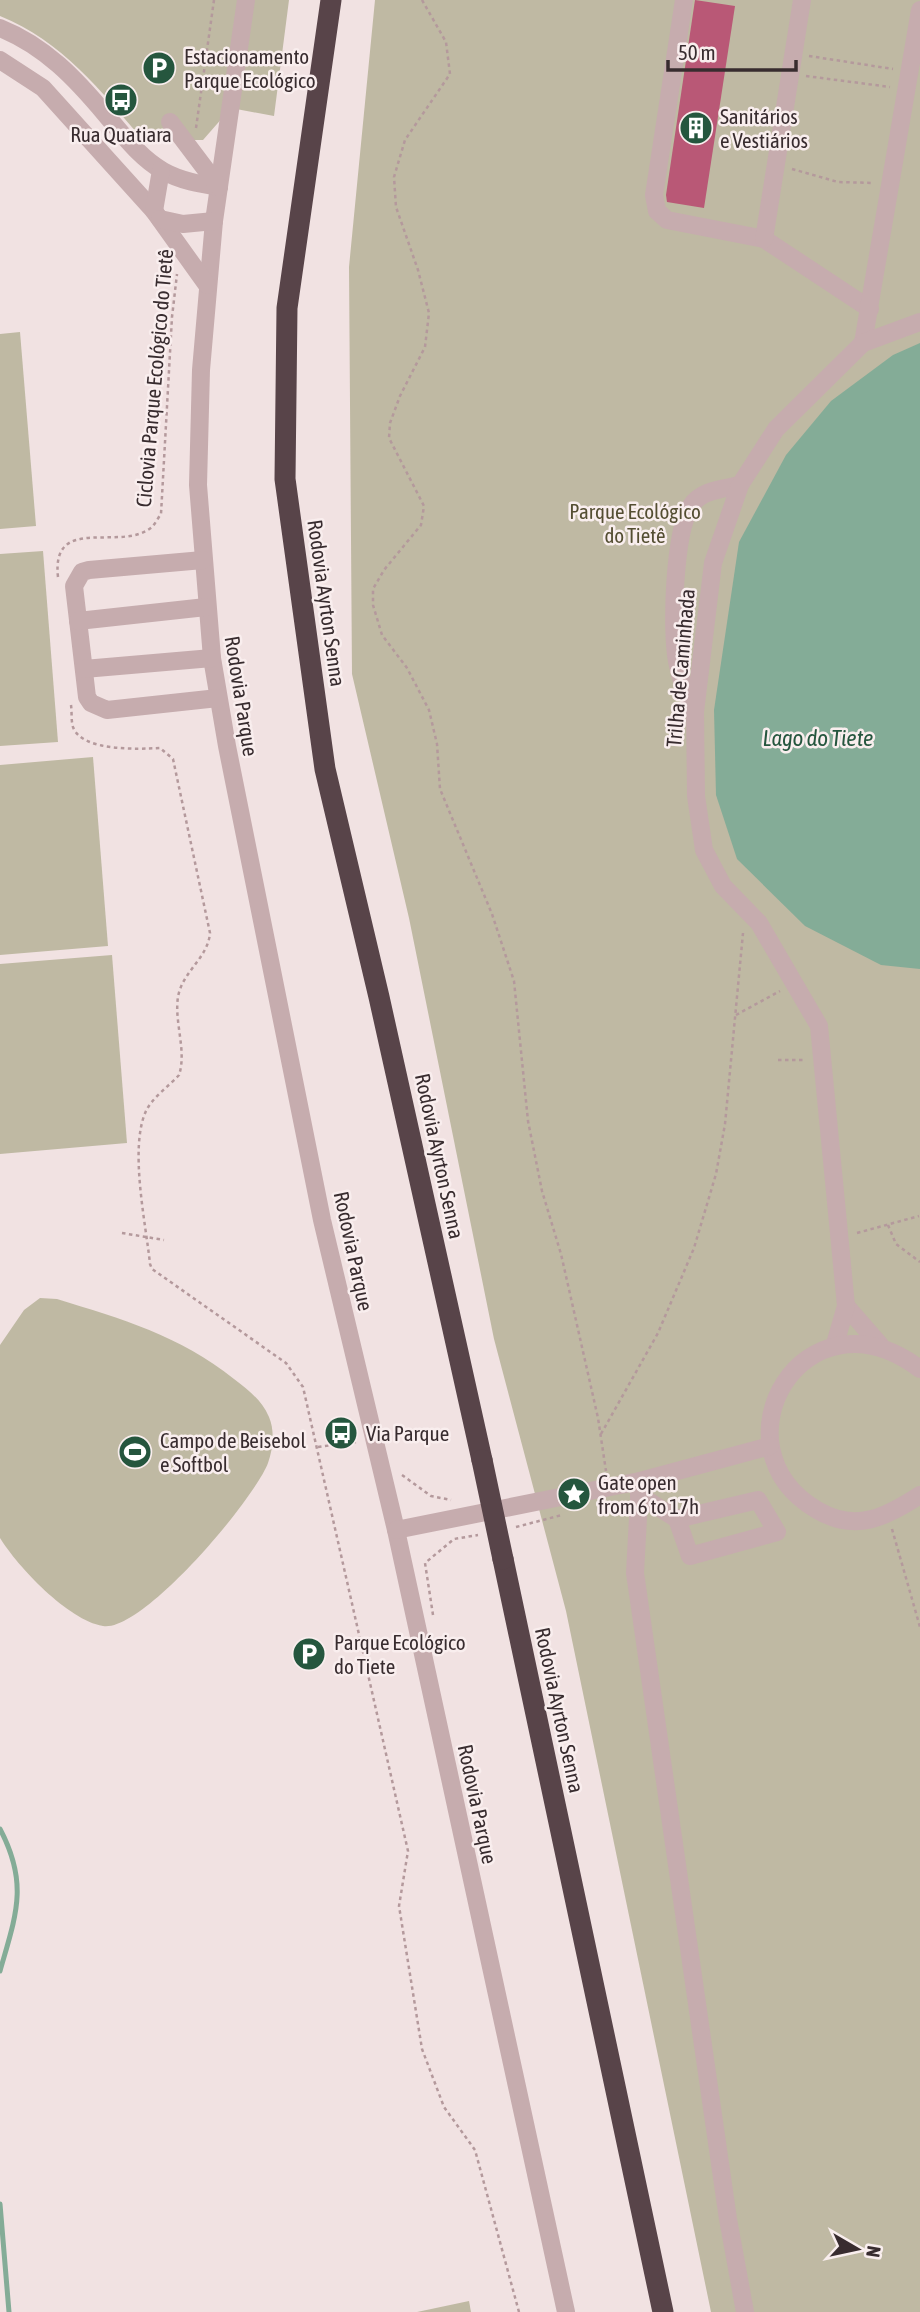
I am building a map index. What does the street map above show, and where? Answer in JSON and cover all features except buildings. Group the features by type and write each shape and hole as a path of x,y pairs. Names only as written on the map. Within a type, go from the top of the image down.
{"highway":[{"name":"Rodovia Ayrton Senna","path":"331,0 287,308 285,479 325,769 383,1011 482,1460 663,2312"}],"street":[{"path":"219,187 246,0"},
{"path":"684,0 654,195 657,211 667,220 764,239 870,309"},
{"path":"764,239 802,0"},
{"path":"863,343 920,10"},
{"path":"0,28 48,55 66,70 134,148 161,170 189,182 219,187"},
{"path":"0,60 43,88 157,215 207,285"},
{"path":"170,122 219,187"},
{"path":"116,169 134,148"},
{"path":"157,215 161,170"},
{"name":"Rodovia Parque","path":"219,187 207,285 201,370 198,485 206,607 218,698 322,1220 396,1530 566,2312"},
{"path":"157,215 183,224 215,221"},
{"name":"Trilha de Caminhada","path":"835,1343 846,1306 819,1026 758,921 723,886 704,850 696,796 695,712 713,563 740,485 776,429 863,343 920,323"},
{"path":"695,712 682,685 676,658 674,605 682,534 691,506 705,493 740,485"},
{"path":"203,559 82,572 74,586 87,697 91,703 107,710 218,698"},
{"path":"78,621 206,607"},
{"path":"84,669 212,658"},
{"path":"846,1306 880,1345"},
{"path":"920,1368 900,1353 880,1345 835,1343 797,1367 780,1390 770,1417 770,1446 780,1476 800,1500 827,1516 858,1521 889,1516 920,1495"},
{"path":"396,1530 609,1487 639,1488 770,1446"},
{"path":"639,1488 677,1519 690,1556 777,1532 758,1500 677,1519"},
{"path":"639,1488 635,1573 728,2219 746,2312"}],"path":[{"path":"193,150 214,0"},
{"path":"422,0 446,42 450,74 430,99 405,140 394,177 396,207 418,270 429,313 425,347 400,396 390,423 389,438 424,506 421,525 384,570 373,589 373,605 382,635 407,668 429,710 437,744 440,789 492,914 514,981 528,1121 541,1191 561,1254 601,1434 609,1487"},
{"path":"794,53 910,71"},
{"path":"790,73 907,89"},
{"path":"778,149 792,169 807,175 857,183 877,183 892,177"},
{"name":"Ciclovia Parque Ecológico do Tietê","path":"59,588 56,560 61,548 70,541 140,534 152,527 161,514 172,317 180,246"},
{"path":"70,699 73,727 85,740 121,750 160,748 173,759 211,933 209,944 185,977 178,995 181,1069 146,1110 141,1134 140,1156 152,1269 286,1363 299,1378 318,1447 408,1851 399,1906 422,2049 444,2107 475,2150 519,2312"},
{"path":"601,1434 659,1333 694,1248 716,1174 725,1124 736,1015 740,940 758,921"},
{"path":"736,1015 796,983"},
{"path":"778,1060 822,1060"},
{"path":"840,1237 919,1216"},
{"path":"888,1225 896,1244 920,1262"},
{"path":"122,1233 164,1240"},
{"path":"318,1447 374,1440"},
{"path":"383,1476 398,1472 431,1496 455,1501"},
{"path":"505,1530 562,1517 560,1497"},
{"path":"889,1516 920,1627"},
{"path":"433,1618 425,1563 454,1539 480,1534"}],"green space":[{"path":"0,0 289,0 274,116 231,108 203,140 143,140 96,86 61,53 22,26 0,16"},
{"name":"Parque Ecológico do Tietê","path":"375,0 920,0 920,2312 711,2312 566,1611 494,1339 409,918 352,674 349,267"},
{"path":"20,332 36,526 0,529 0,334"},
{"path":"43,551 58,742 0,746 0,554"},
{"path":"93,757 108,946 0,955 0,765"},
{"path":"112,955 127,1143 0,1154 0,964"},
{"name":"Campo de Beisebol e Softbol","path":"40,1298 57,1299 127,1322 192,1351 249,1391 262,1405 271,1422 273,1440 268,1463 242,1505 220,1533 169,1587 121,1623 103,1626 75,1614 31,1577 0,1538 0,1345 24,1310"},
{"path":"469,2301 471,2312 417,2312"}],"water":[{"name":"Lago do Tiete","path":"920,343 920,969 881,965 805,926 737,859 716,795 714,710 739,542 786,455 831,401 893,355"}],"waterway":[{"path":"0,1829 9,1849 17,1883 15,1916 0,1971"},
{"path":"0,2204 9,2312"}],"place":[{"name":"Estacionamento Parque Ecológico","path":"159,68"},
{"name":"Rua Quatiara","path":"121,100"},
{"name":"Sanitários e Vestiários","path":"696,128"},
{"name":"Via Parque","path":"341,1433"},
{"name":"Campo de Beisebol e Softbol","path":"135,1452"},
{"name":"Gate open from 6 to 17h","path":"574,1494"},
{"name":"Parque Ecológico do Tiete","path":"309,1654"}]}
